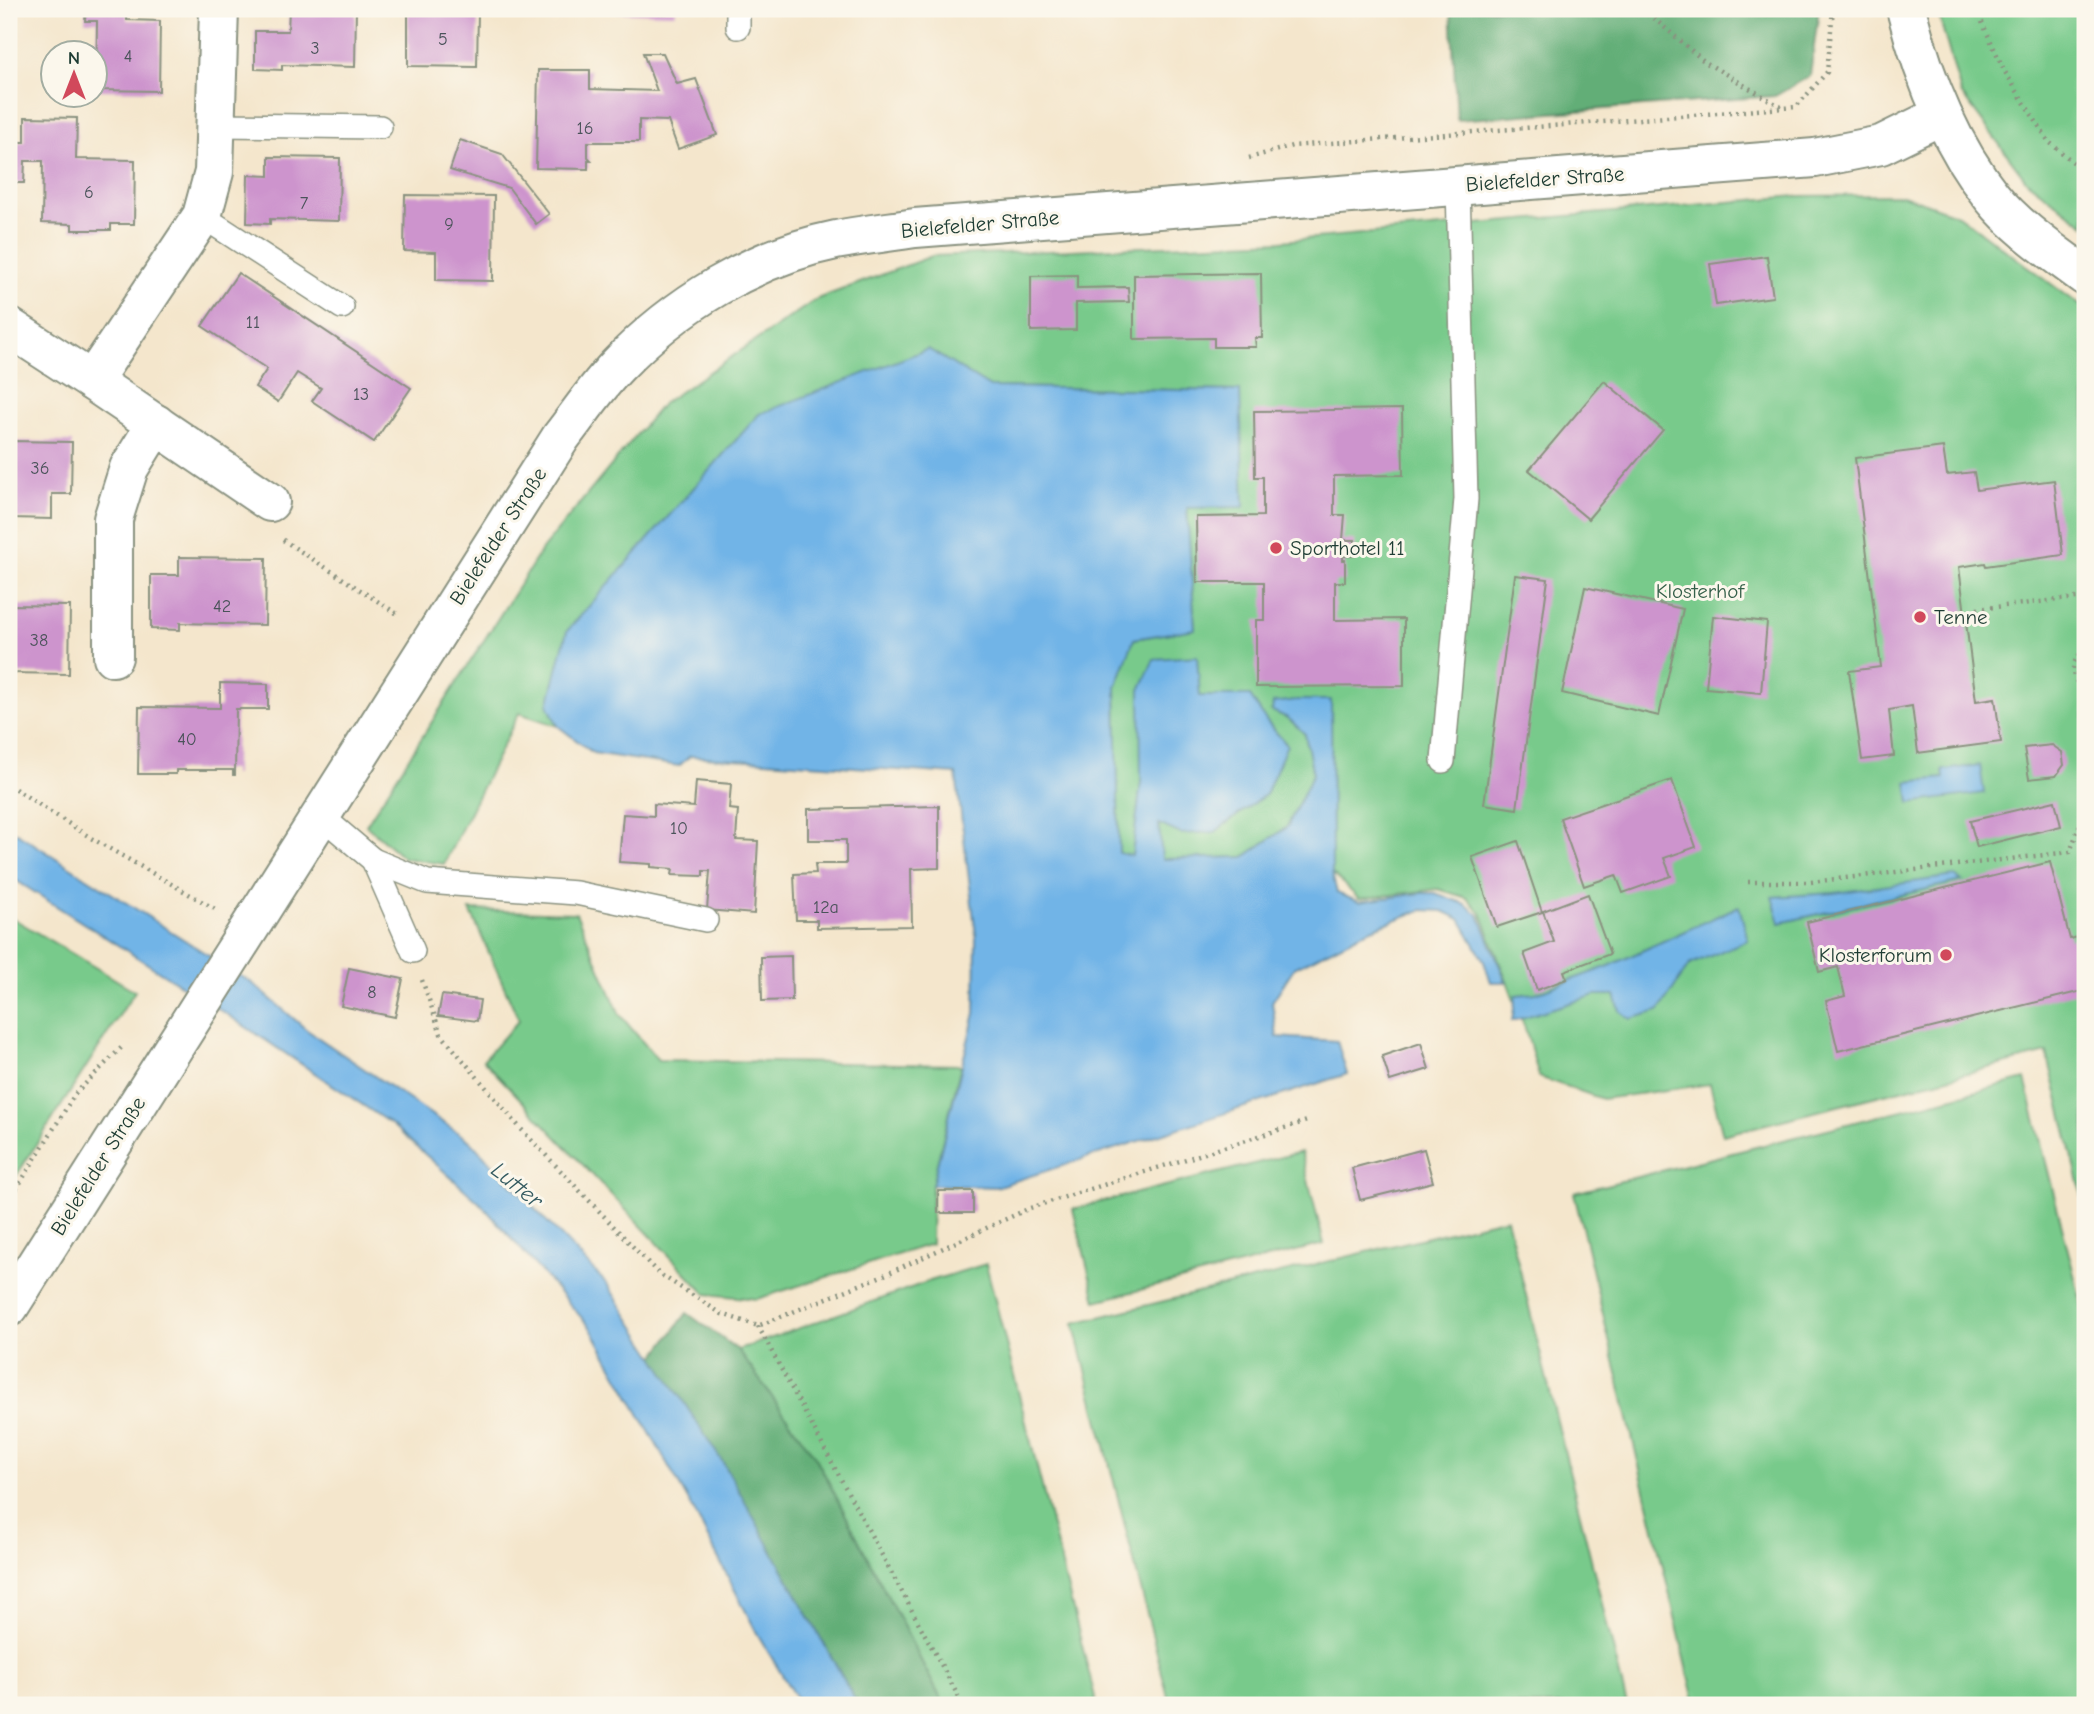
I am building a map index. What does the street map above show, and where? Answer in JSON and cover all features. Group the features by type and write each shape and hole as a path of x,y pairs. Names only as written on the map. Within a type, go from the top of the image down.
{"street":[{"path":"92,381 202,216 214,172 218,125 219,9"},
{"path":"1906,9 1917,51 1942,115 1961,151 1992,198 2035,238 2085,275"},
{"name":"Bielefelder Straße","path":"9,1307 561,437 616,367 670,317 717,287 764,262 834,241 915,228 1815,158 1881,145 1942,115"},
{"path":"9,327 270,502"},
{"path":"113,657 113,519 129,468 156,424"}],"lane":[{"path":"218,125 380,127"},
{"path":"1443,761 1466,499 1458,186"},
{"path":"202,216 342,307"},
{"path":"320,815 373,860 427,882 576,893 706,920"},
{"path":"373,860 413,951"}],"path":[{"path":"1643,9 1705,62 1783,108"},
{"path":"1244,160 1292,146 1796,107 1828,72 1833,9"},
{"path":"1976,9 2005,72 2049,142 2085,172"},
{"path":"270,502 272,533 433,637"},
{"path":"1976,609 2085,597"},
{"path":"2085,650 2074,662 2072,669 2077,684 2085,690"},
{"path":"9,785 91,838 216,910 222,899"},
{"path":"1748,882 1811,882 2070,852 2085,810"},
{"path":"413,951 441,1034 521,1129 658,1273 722,1314 758,1326 889,1273 1030,1208 1307,1121"},
{"path":"9,1201 75,1094 123,1046"},
{"path":"758,1326 963,1705"}],"green space":[{"path":"1451,9 1819,9 1810,76 1775,96 1457,120"},
{"path":"1937,9 2085,9 2085,225 2027,181 1961,93"},
{"name":"Klosterhof","path":"1903,195 1958,215 2085,309 2085,1207 2047,1053 1723,1135 1710,1084 1602,1099 1539,1077 1526,1031 1481,913 1467,898 1438,889 1359,899 1332,873 1331,701 1272,711 1288,718 1305,734 1314,774 1287,827 1244,857 1161,860 1159,823 1287,745 1267,722 1250,696 1141,782 1132,857 1119,853 1116,687 1134,639 1195,629 1187,507 1240,391 990,387 928,349 548,705 558,726 519,713 444,864 404,858 366,825 543,548 662,404 817,299 932,256 1281,241 1797,196"},
{"path":"470,910 576,913 620,1015 658,1060 961,1065 932,1185 931,1244 757,1299 706,1294 483,1060 519,1020"},
{"path":"9,916 135,991 9,1187"},
{"path":"2025,1079 2085,1318 2085,1704 1696,1705 1574,1193"},
{"path":"1301,1152 1324,1244 1096,1301 1073,1209"},
{"path":"1507,1218 1627,1705 1170,1705 1074,1323"},
{"path":"986,1264 1097,1705 944,1705 816,1458 738,1350 930,1281"},
{"path":"687,1313 738,1350 816,1458 944,1705 858,1705 725,1466 654,1357"}],"water":[{"path":"928,349 990,387 1240,391 1244,507 1187,508 1195,629 1134,639 1116,687 1119,853 1132,856 1141,782 1140,690 1154,659 1197,656 1200,696 1250,696 1267,722 1287,745 1266,794 1215,832 1181,834 1159,824 1162,859 1244,857 1287,827 1313,774 1305,734 1288,718 1272,711 1273,703 1331,700 1332,873 1337,893 1359,902 1435,893 1465,904 1479,915 1506,982 1491,982 1483,959 1460,919 1443,911 1421,910 1369,930 1294,968 1272,1002 1277,1037 1337,1041 1347,1074 996,1187 932,1185 975,1013 976,936 956,774 690,756 679,766 593,753 558,726 548,705 567,631 759,414"},
{"path":"1980,765 1984,793 1910,803 1907,782 1944,778 1943,770"},
{"path":"9,828 252,983 307,1030 470,1141 607,1284 725,1466 858,1705 800,1705 757,1633 693,1509 590,1327 482,1205 391,1124 231,1017 9,876"},
{"path":"1955,876 1962,881 1780,923 1772,897 1834,893"},
{"path":"1739,906 1748,940 1689,965 1659,1011 1630,1019 1620,1011 1615,995 1596,995 1512,1021 1516,995 1536,993 1609,966"}],"building":[{"path":"86,9 127,9 127,20 160,21 159,91 108,90 108,38 97,38 97,21 85,21"},
{"path":"289,9 356,9 355,67 282,65 282,70 255,69 255,31 288,31"},
{"path":"408,9 503,9 503,12 478,12 477,67 408,66"},
{"path":"592,9 676,9 675,14 592,12"},
{"path":"643,53 663,53 677,84 696,79 717,135 678,149 668,121 639,120 639,142 588,142 588,157 591,160 588,160 588,169 536,168 538,70 590,70 590,89 657,91"},
{"path":"25,117 77,118 76,159 135,160 134,224 111,224 111,230 72,230 72,224 42,223 43,161 25,161 24,183 9,183 9,142 25,142"},
{"path":"460,140 502,154 549,214 536,224 509,188 450,170"},
{"path":"269,157 340,158 339,221 270,219 270,224 247,223 248,175 269,176"},
{"path":"405,195 494,196 493,281 436,280 436,252 404,251"},
{"path":"1767,256 1773,297 1716,305 1710,264"},
{"path":"238,273 411,388 374,442 312,401 321,388 297,373 278,402 255,387 267,369 202,326"},
{"path":"1261,273 1262,338 1255,338 1256,347 1214,347 1214,338 1134,339 1134,275"},
{"path":"1077,275 1077,288 1128,287 1129,302 1076,303 1076,330 1031,331 1031,276"},
{"path":"1604,381 1663,430 1588,519 1529,470"},
{"name":"Sporthotel 11","path":"1402,409 1403,475 1334,476 1334,515 1345,515 1343,540 1355,540 1355,556 1343,556 1345,582 1335,582 1335,620 1404,619 1404,686 1256,687 1256,620 1264,620 1264,582 1197,582 1196,517 1263,516 1263,477 1255,477 1254,411"},
{"path":"9,441 72,442 71,494 52,494 52,519 12,518"},
{"name":"Tenne","path":"1943,447 1947,475 1974,472 1977,490 2054,480 2063,555 1986,566 1985,563 1959,567 1976,701 1995,698 2001,742 1918,753 1912,706 1889,710 1894,756 1862,760 1849,671 1881,667 1855,458"},
{"path":"179,557 266,558 265,625 180,623 180,630 151,629 151,575 179,575"},
{"path":"1515,575 1548,579 1517,809 1484,804"},
{"path":"1585,587 1683,609 1659,716 1562,693"},
{"path":"9,605 70,606 69,674 9,673"},
{"path":"1713,616 1767,622 1761,693 1706,688"},
{"path":"220,683 268,684 268,709 236,709 235,775 233,770 176,770 176,774 138,774 139,707 220,708"},
{"path":"2052,745 2062,752 2064,765 2056,776 2029,779 2024,748"},
{"path":"1672,780 1696,847 1664,858 1671,876 1623,893 1616,875 1584,886 1560,818"},
{"path":"696,781 731,784 729,809 738,810 736,840 758,841 754,914 707,910 710,871 703,871 703,876 672,875 673,869 651,867 651,864 619,862 623,814 654,816 654,804 694,807"},
{"path":"2055,801 2061,826 1977,847 1970,821"},
{"path":"939,806 939,868 911,869 912,926 817,928 817,920 796,920 794,874 816,873 815,864 846,864 846,840 808,840 808,809"},
{"path":"1518,841 1542,912 1497,927 1472,857"},
{"name":"Klosterforum","path":"2050,862 2070,939 2085,935 2085,981 2080,983 2082,991 1838,1051 1826,1001 1845,996 1838,967 1819,972 1807,922"},
{"path":"1588,894 1610,954 1564,971 1567,979 1537,990 1524,953 1554,942 1543,911"},
{"path":"791,956 792,1000 762,1001 761,957"},
{"path":"349,968 403,979 395,1017 341,1006"},
{"path":"442,995 480,1000 477,1021 438,1016"},
{"path":"1421,1043 1429,1069 1390,1081 1382,1056"},
{"path":"1424,1149 1433,1182 1360,1200 1352,1168"},
{"path":"938,1191 973,1191 973,1213 938,1213"}],"place":[{"name":"Sporthotel 11","path":"1276,548"},
{"name":"Tenne","path":"1920,617"},
{"name":"Klosterforum","path":"1946,955"}],"water label":[{"name":"Lutter","path":"517,1185"}]}
